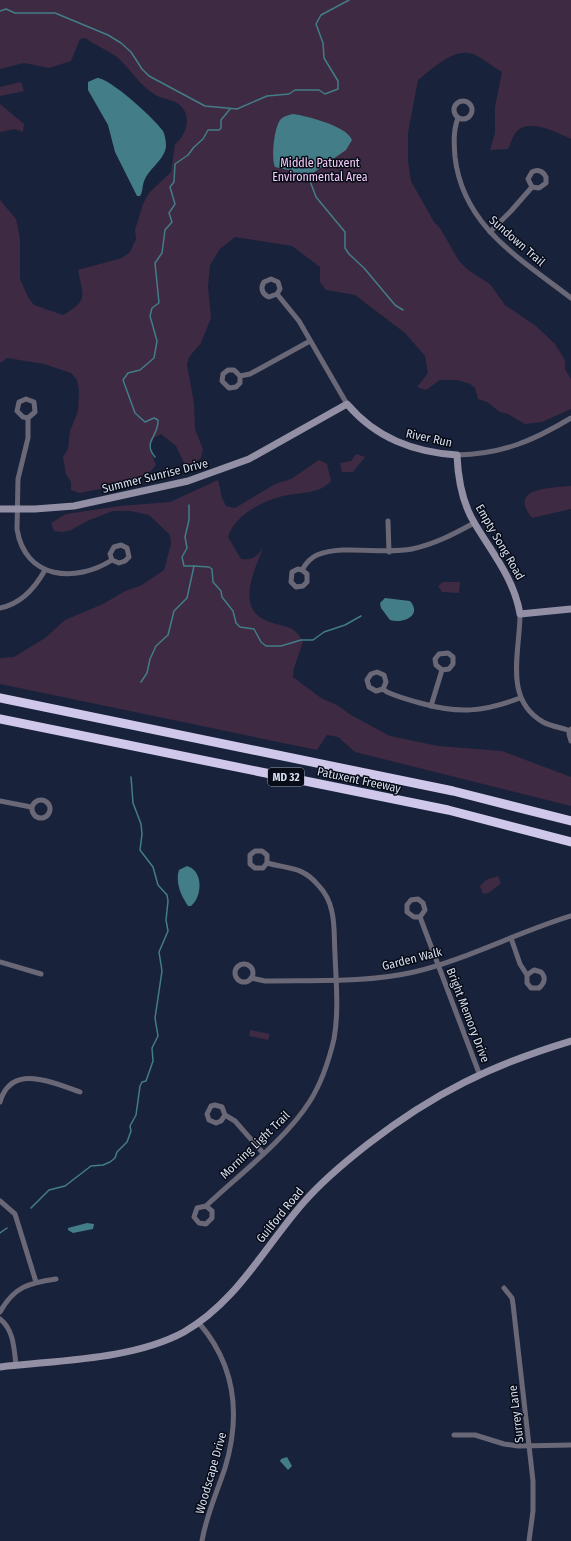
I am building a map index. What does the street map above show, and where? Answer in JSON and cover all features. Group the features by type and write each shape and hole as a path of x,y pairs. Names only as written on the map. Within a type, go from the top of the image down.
{"highway":[{"name":"Patuxent Freeway","path":"0,698 453,791 571,821"},
{"name":"Patuxent Freeway","path":"0,719 448,810 571,842"}],"street":[{"name":"Sundown Trail","path":"458,118 454,134 456,164 461,184 474,213 490,232 571,298"},
{"path":"490,232 532,187"},
{"name":"River Run","path":"278,294 292,310 347,404 373,430 398,443 422,451 457,456 491,453 514,447 536,438 571,418"},
{"path":"240,376 250,374 310,341"},
{"name":"Summer Sunrise Drive","path":"0,509 74,506 188,481 249,459 347,404"},
{"path":"28,418 28,438 18,479 17,529 21,544 32,560 45,570 55,573 78,574 96,569 112,560"},
{"name":"Empty Song Road","path":"457,456 461,491 474,523 509,576 516,595 520,614 516,677 520,698 538,719 548,725 570,730 569,734 571,741"},
{"path":"388,521 389,552"},
{"path":"302,570 312,557 326,553 336,551 389,552 411,549 433,543 474,523"},
{"path":"0,608 13,604 28,594 45,570"},
{"path":"520,614 571,609"},
{"path":"431,706 442,670"},
{"path":"383,689 395,696 445,710 471,711 497,707 520,698"},
{"path":"0,801 31,807"},
{"name":"Morning Light Trail","path":"206,1206 293,1124 301,1113 310,1100 326,1069 336,1023 334,921 325,894 315,881 306,874 288,867 267,864"},
{"name":"Bright Memory Drive","path":"420,916 479,1073"},
{"name":"Garden Walk","path":"251,978 265,981 336,979 398,975 438,964 571,916"},
{"path":"511,938 520,964 527,975"},
{"path":"0,962 41,974"},
{"name":"Guilford Road","path":"0,1367 144,1349 174,1337 199,1323 230,1296 304,1201 335,1170 409,1114 430,1100 479,1073 571,1041"},
{"path":"0,1102 8,1087 19,1080 26,1078 39,1078 80,1092"},
{"path":"225,1115 235,1122 263,1153"},
{"path":"0,1201 14,1214 36,1282"},
{"path":"0,1312 12,1294 26,1285 56,1279"},
{"name":"Surrey Lane","path":"504,1288 512,1298 513,1304 530,1445 533,1497 529,1541"},
{"path":"0,1320 6,1325 12,1337 16,1365"},
{"name":"Woodscape Drive","path":"199,1323 212,1339 223,1360 232,1391 234,1417 229,1453 202,1541"},
{"path":"454,1436 475,1435 504,1444 571,1445"}],"green space":[{"name":"Middle Patuxent Environmental Area","path":"0,0 571,0 571,139 551,130 536,126 529,126 522,127 517,131 508,149 490,150 495,133 495,107 502,72 473,54 458,54 443,61 418,80 408,133 408,161 411,181 434,222 440,228 459,261 468,270 490,284 505,305 536,326 555,344 565,360 565,369 571,379 571,409 542,422 525,424 508,414 500,412 487,402 478,399 475,388 470,384 457,380 440,380 426,390 417,387 428,373 425,356 405,333 355,295 326,290 320,282 320,267 292,246 235,237 220,249 210,265 208,287 211,318 201,343 189,357 187,365 194,403 195,429 203,449 201,458 195,463 185,465 176,446 161,434 154,438 149,447 156,465 151,471 135,482 80,493 71,490 71,482 66,474 63,457 68,449 70,431 78,411 79,391 77,380 71,373 44,364 7,358 0,363 0,200 16,219 20,239 20,279 28,297 34,305 63,315 77,305 82,297 78,270 122,258 130,252 136,239 135,230 143,204 149,193 171,172 175,144 181,138 187,121 185,112 179,104 158,96 149,90 117,57 85,38 80,39 71,61 49,68 24,63 0,69"},
{"path":"21,82 24,91 0,96 0,87"},
{"path":"0,104 24,124 23,132 15,129 0,132"},
{"path":"356,454 365,457 353,472 342,472 340,463 351,461"},
{"path":"319,460 327,464 331,481 321,488 311,492 288,495 261,504 244,515 237,522 231,529 228,537 241,559 254,557 259,554 263,548 252,577 250,587 251,606 256,614 265,620 292,629 303,642 294,668 293,677 321,698 337,705 351,715 390,736 438,746 502,751 571,777 571,806 355,752 338,737 327,735 317,750 0,684 0,658 14,657 45,638 65,620 103,604 125,591 142,585 164,570 171,544 170,535 149,515 131,511 113,511 87,521 71,530 63,532 54,531 51,523 66,514 120,506 170,502 218,480 222,498 226,506 235,508 275,484 291,479"},
{"path":"571,486 571,509 532,518 526,508 525,500 528,495 535,491 553,487"},
{"path":"443,582 460,582 459,593 442,592 438,586"},
{"path":"498,876 501,884 488,893 483,894 480,886 486,880"},
{"path":"250,1030 270,1034 268,1040 249,1036"}],"shaded area":[{"path":"97,78 112,85 132,100 158,125 164,133 166,142 165,151 147,175 143,183 140,196 137,196 115,152 108,125 88,90 88,82"},
{"path":"293,114 326,122 343,130 352,140 346,150 313,173 310,181 288,170 275,167 273,157 277,128 281,119"},
{"path":"385,598 410,601 413,606 413,615 405,620 390,620 381,608 380,603"},
{"path":"187,866 193,869 196,873 200,884 195,902 191,906 188,906 183,898 178,884 179,870"},
{"path":"87,1223 94,1224 93,1229 73,1233 68,1230 68,1228"},
{"path":"287,1457 292,1466 288,1470 280,1461 281,1459"}],"waterway":[{"path":"0,11 6,9 15,13 55,13 108,35 121,43 131,52 142,69 149,76 205,106 237,109 267,96 289,94 295,90 319,90 325,94 338,89 338,81 324,58 323,43 316,24 321,15 349,0"},
{"path":"155,457 151,452 150,443 158,426 158,420 154,418 145,422 135,413 123,380 128,373 140,370 154,358 157,341 150,316 152,308 159,303 155,263 162,253 165,230 172,222 169,213 175,204 170,187 174,182 175,164 188,155 203,139 208,130 219,130 221,128 221,120 230,109"},
{"path":"310,181 316,197 345,232 345,248 349,254 364,268 395,305 403,310"},
{"path":"141,682 147,673 150,659 156,646 168,635 174,611 187,598 194,566 184,566 182,557 187,548 185,537 189,520 189,505"},
{"path":"194,566 209,567 212,569 213,582 221,591 222,597 233,611 236,623 240,627 254,629 261,642 266,646 281,646 301,640 313,640 324,632 345,625 361,616"},
{"path":"31,1208 49,1190 65,1186 91,1166 103,1165 115,1158 117,1152 127,1142 131,1131 130,1126 136,1115 140,1086 142,1082 146,1081 153,1061 152,1048 158,1036 155,1018 162,971 159,952 168,931 166,920 168,901 167,895 158,885 153,867 140,850 142,834 141,824 133,803 131,777"},
{"path":"0,1233 7,1228"}]}
